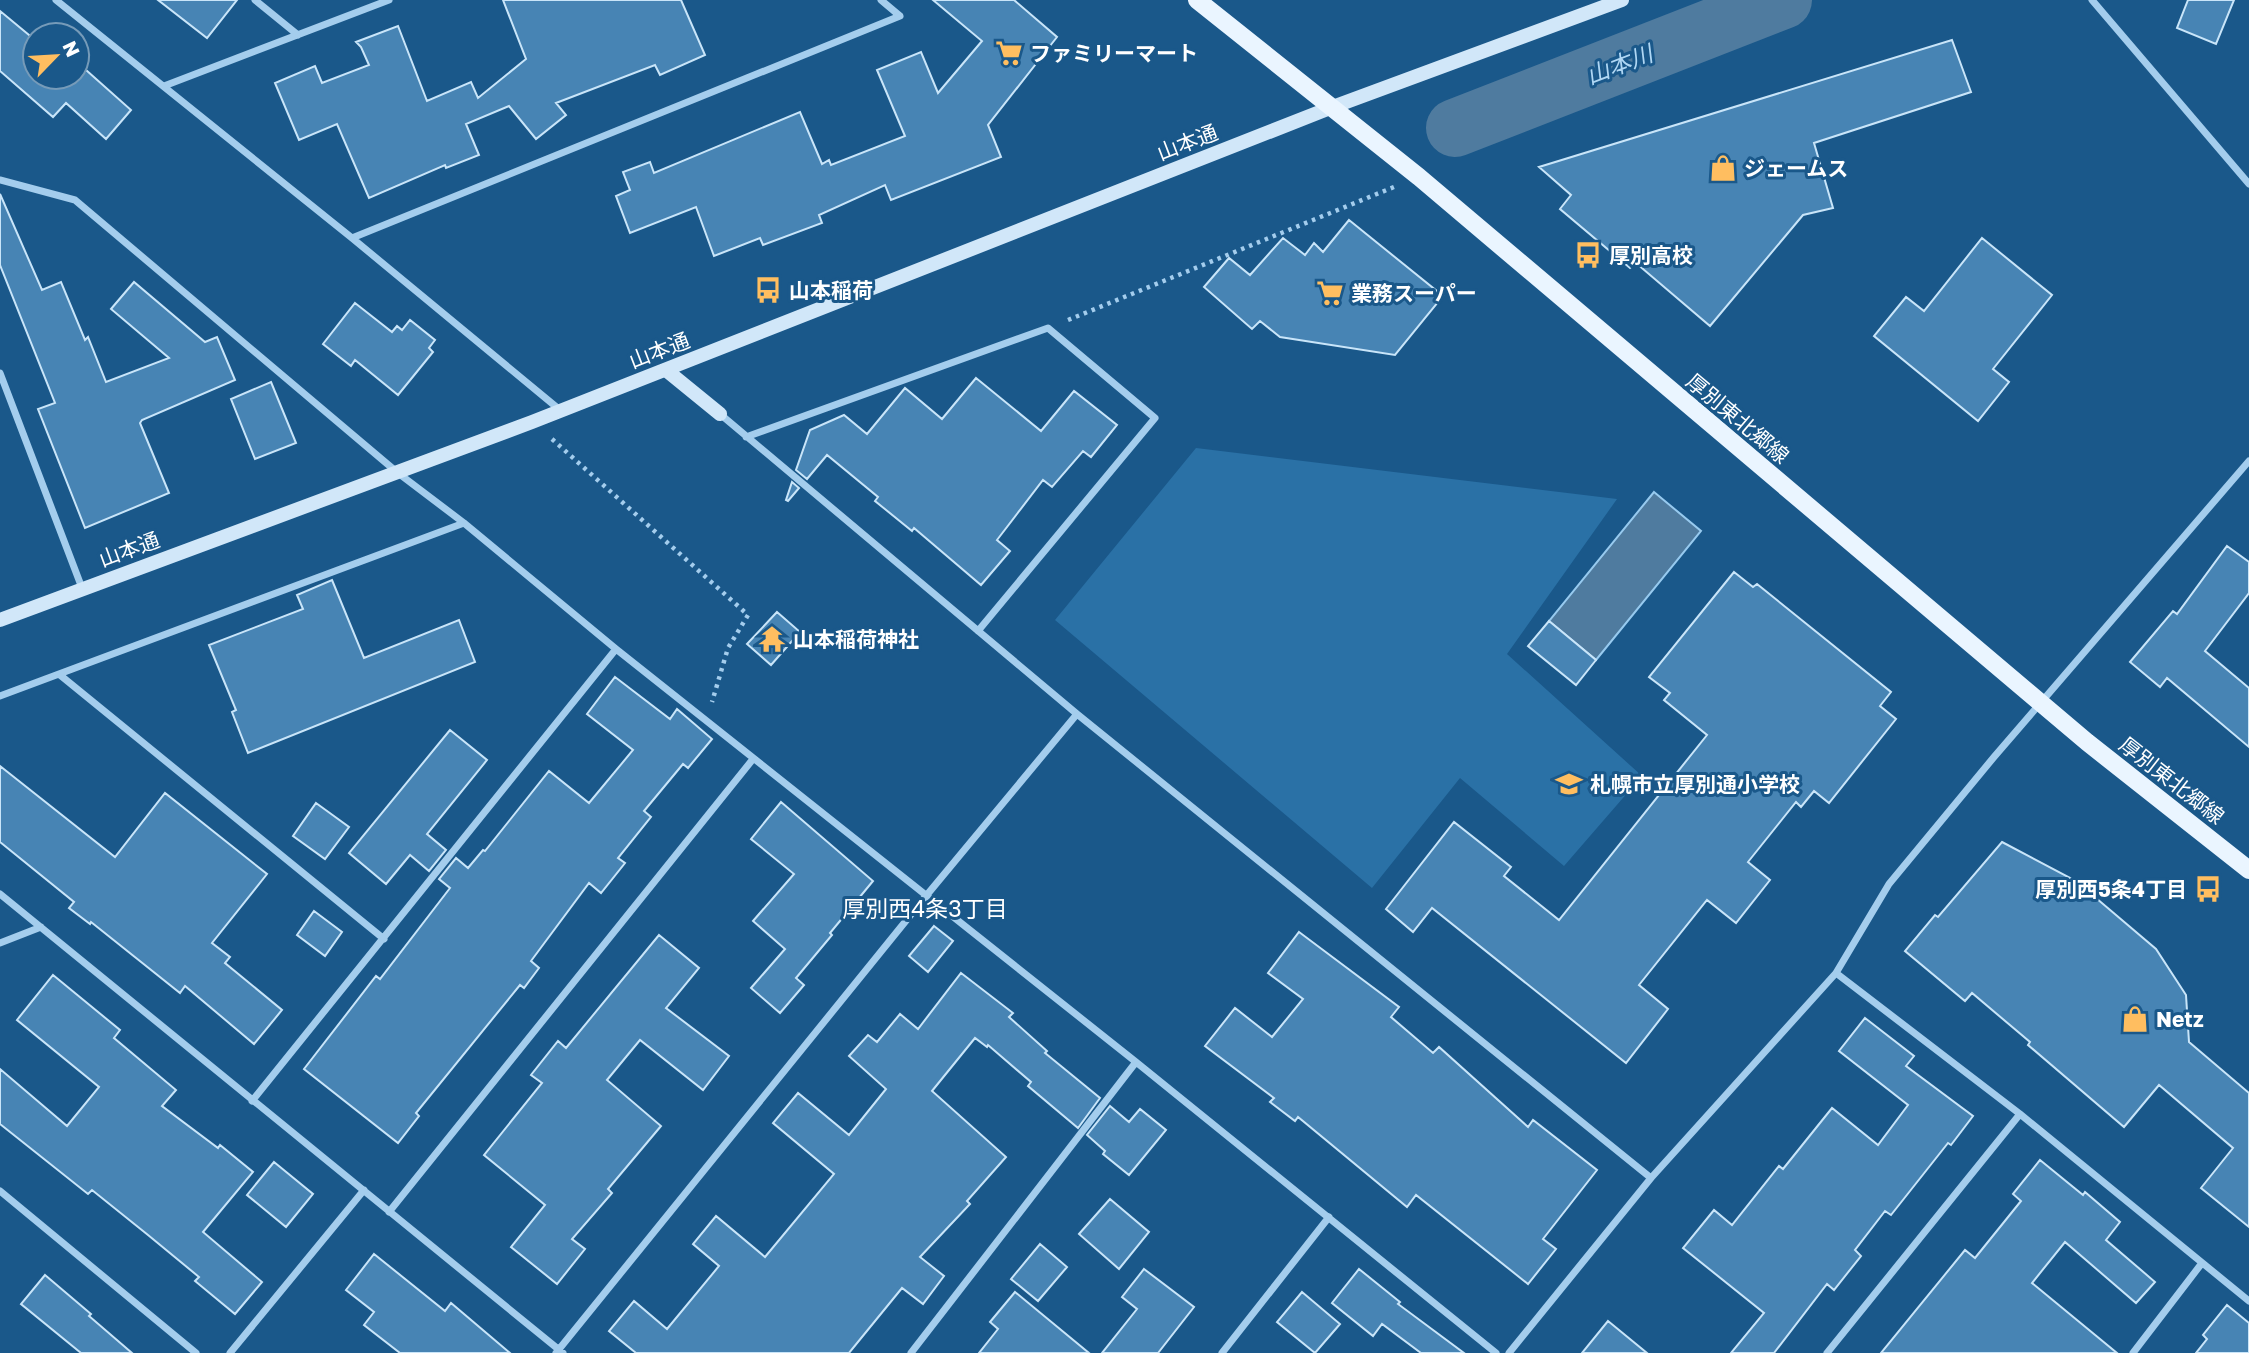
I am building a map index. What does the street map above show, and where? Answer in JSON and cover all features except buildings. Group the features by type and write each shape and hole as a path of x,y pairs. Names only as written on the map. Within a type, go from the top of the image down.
{"main road":[{"name":"厚別東北郷線","path":"1197,0 1419,177 2087,742 2249,870"}],"street":[{"path":"56,0 352,238 561,411"},
{"path":"255,0 298,34"},
{"path":"164,86 389,0"},
{"path":"352,238 901,16 881,0"},
{"name":"山本通","path":"0,620 561,411 1330,108 1622,0"},
{"path":"2092,0 2249,184"},
{"path":"0,180 75,200 398,473 464,523 616,649 1136,1062 1496,1353"},
{"path":"746,437 1048,328 1155,418 978,631"},
{"path":"666,370 1077,715 1651,1178"},
{"path":"0,373 82,588"},
{"path":"1509,1353 1651,1178 1836,973 1889,884 2041,702 2249,461"},
{"path":"0,696 464,523"},
{"path":"251,1101 616,649"},
{"path":"60,675 384,939"},
{"path":"0,894 559,1352 926,896 1077,715"},
{"path":"389,1212 753,759"},
{"path":"0,943 41,927"},
{"path":"1836,973 2020,1114 2249,1301"},
{"path":"911,1353 1136,1062"},
{"path":"1827,1353 2020,1114"},
{"path":"230,1353 364,1190"},
{"path":"0,1191 196,1353"},
{"path":"1222,1353 1329,1217"},
{"path":"2133,1353 2202,1263"}],"path":[{"path":"1048,328 1419,177"},
{"path":"558,444 748,615 728,648 712,701 701,716"}],"shaded area":[{"path":"1196,448 1617,499 1507,654 1642,776 1564,866 1460,778 1372,888 1055,620"},
{"path":"1654,492 1701,531 1596,660 1549,621"}],"waterway":[{"name":"山本川","path":"1455,128 1783,0"}],"place":[{"name":"ファミリーマート","path":"1009,53"},
{"name":"ジェームス","path":"1723,168"},
{"name":"厚別高校","path":"1588,255"},
{"name":"山本稲荷","path":"768,290"},
{"name":"業務スーパー","path":"1330,293"},
{"name":"山本稲荷神社","path":"772,639"},
{"name":"札幌市立厚別通小学校","path":"1569,784"},
{"name":"厚別西5条4丁目","path":"2208,889"},
{"name":"Netz","path":"2135,1019"}],"district":[{"name":"厚別西4条3丁目","path":"925,908"}]}
